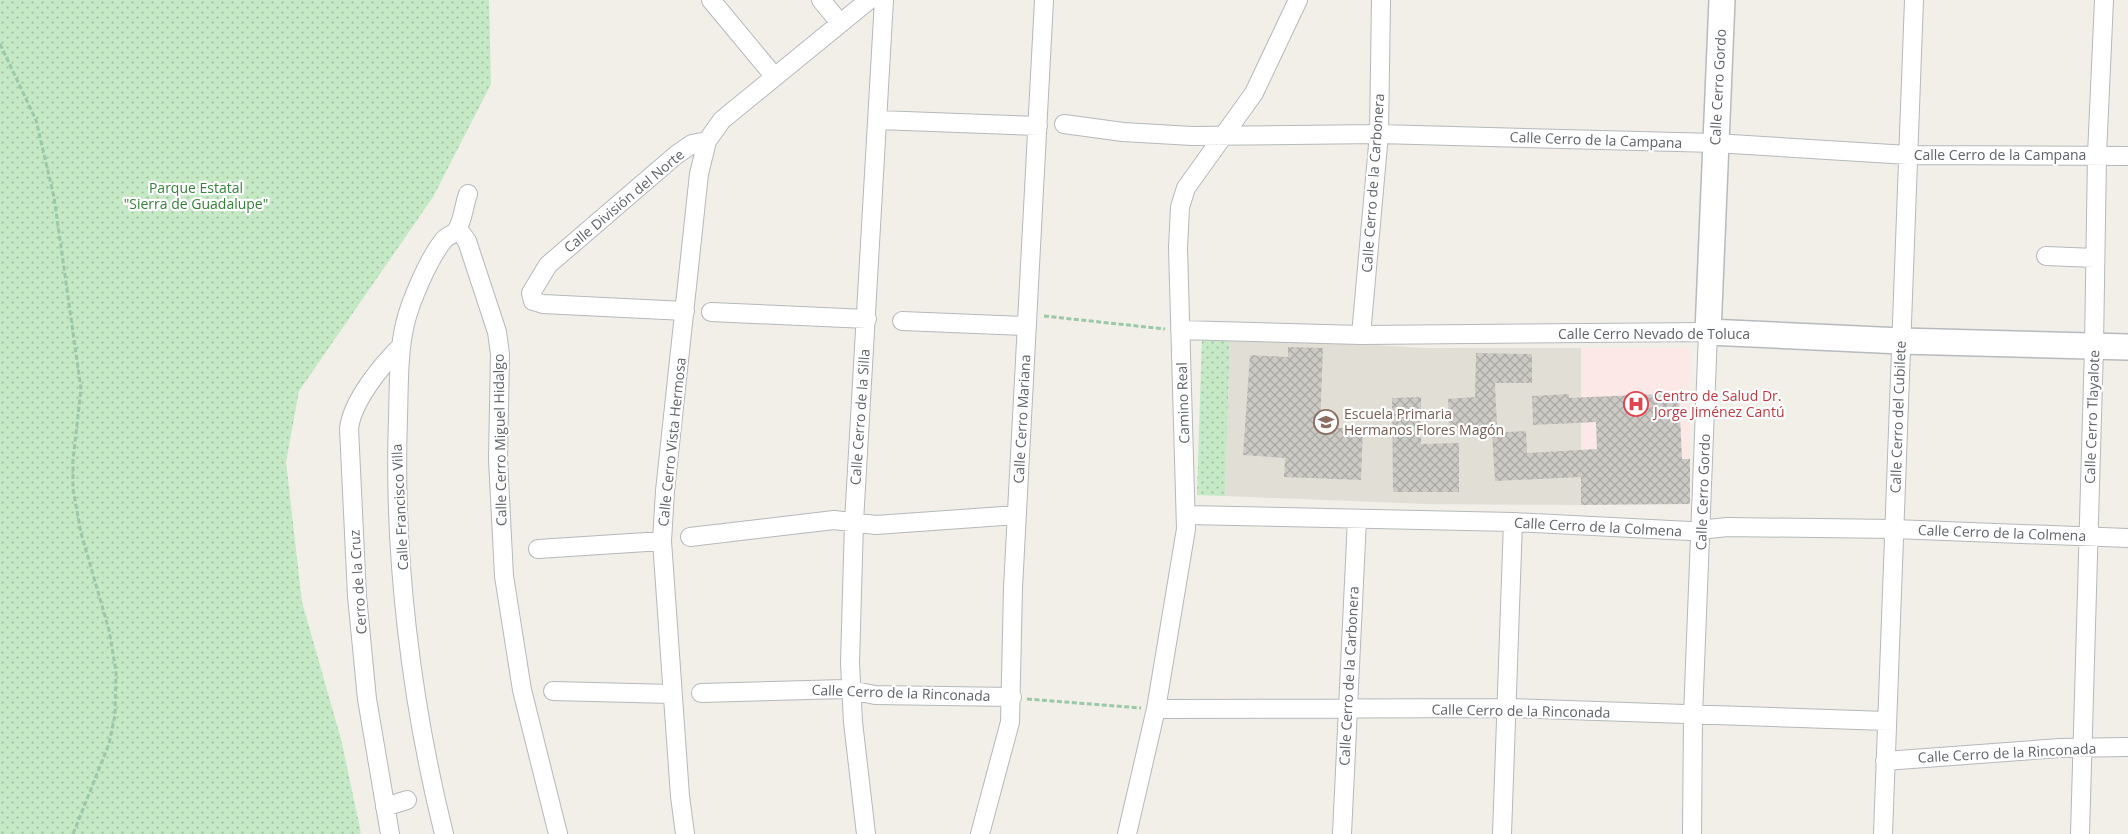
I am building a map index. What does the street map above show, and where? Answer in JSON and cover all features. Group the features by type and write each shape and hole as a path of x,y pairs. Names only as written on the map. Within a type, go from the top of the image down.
{"street":[{"path":"711,0 774,76"},
{"path":"822,0 840,23"},
{"path":"707,141 722,120 869,0"},
{"name":"Calle Cerro de la Silla","path":"866,834 859,784 851,689 854,522 879,120 884,0"},
{"name":"Calle Cerro Mariana","path":"980,834 1010,722 1012,697 1013,588 1044,0"},
{"name":"Camino Real","path":"1127,834 1156,709 1184,548 1187,515 1178,248 1180,207 1186,188 1254,93 1298,0"},
{"name":"Calle Cerro de la Carbonera","path":"1361,335 1380,134 1381,0"},
{"name":"Calle Cerro Gordo","path":"1692,834 1694,716 1722,0"},
{"name":"Calle Cerro del Cubilete","path":"1883,834 1914,0"},
{"name":"Calle Cerro Tlayalote","path":"2080,834 2094,347 2097,155 2104,0"},
{"path":"879,120 1038,126"},
{"name":"Calle Cerro de la Campana","path":"1064,124 1123,132 1225,136 1380,134 1715,143 1908,155 2128,156"},
{"name":"Calle División del Norte","path":"685,311 543,304 533,301 532,293 548,265 676,155 692,144 707,141"},
{"name":"Calle Cerro Vista Hermosa","path":"685,834 672,694 662,541 664,491 699,174 707,141"},
{"name":"Calle Francisco Villa","path":"444,834 416,696 400,541 397,447 401,346 405,323 419,286 442,242 456,232 468,194"},
{"name":"Calle Cerro Miguel Hidalgo","path":"456,232 461,233 467,241 497,332 500,354 498,459 504,576 524,699 558,834"},
{"path":"2046,256 2096,258"},
{"path":"711,312 866,319"},
{"path":"902,321 1027,326"},
{"name":"Calle Cerro Nevado de Toluca","path":"1180,330 1361,335 1708,332 1901,342 2128,347"},
{"name":"Cerro de la Cruz","path":"390,834 367,699 357,596 361,523 349,428 351,415 385,362 401,346"},
{"path":"690,537 834,520 876,525 1017,515"},
{"name":"Calle Cerro de la Colmena","path":"1187,515 1513,522 1690,531 1727,527 1894,529 2128,538"},
{"name":"Calle Cerro de la Carbonera","path":"1342,834 1357,519"},
{"path":"1502,834 1508,708 1513,522"},
{"path":"538,549 662,541"},
{"name":"Calle Cerro de la Rinconada","path":"701,693 851,689 875,695 1012,697"},
{"path":"553,691 672,694"},
{"name":"Calle Cerro de la Rinconada","path":"1156,709 1508,708 1694,716 1886,721"},
{"name":"Calle Cerro de la Rinconada","path":"1885,761 2083,748 2128,747"},
{"path":"385,807 407,800"}],"path":[{"path":"0,44 36,120 54,197 81,389 73,460 73,489 82,533 108,630 116,671 115,715 109,744 72,834"},
{"path":"1027,326 1045,315 1180,330"},
{"path":"1012,697 1156,709"}],"shaded area":[{"path":"1230,336 1424,348 1581,348 1581,505 1424,504 1225,496"},
{"name":"Centro de Salud Dr. Jorge Jiménez Cantú","path":"1581,348 1690,348 1690,459 1581,459"}],"green space":[{"name":"Parque Estatal \"Sierra de Guadalupe\"","path":"0,0 489,0 491,84 433,197 299,391 286,462 302,602 341,739 361,833 359,834 0,834"},
{"path":"1202,335 1230,336 1225,496 1197,495"}],"building":[{"path":"1288,347 1323,348 1320,427 1363,429 1361,480 1284,477 1285,458 1243,455 1250,355 1288,357"},
{"path":"1476,353 1532,354 1532,383 1495,383 1497,426 1449,428 1448,399 1475,397"},
{"path":"1679,393 1682,459 1690,459 1690,504 1581,505 1581,477 1495,481 1492,433 1526,431 1527,453 1597,449 1596,422 1533,425 1532,396 1569,394 1569,398"},
{"path":"1421,397 1421,444 1459,443 1459,492 1393,492 1392,398"}],"place":[{"name":"Centro de Salud Dr. Jorge Jiménez Cantú","path":"1636,404"},
{"name":"Escuela Primaria Hermanos Flores Magón","path":"1326,422"}]}
